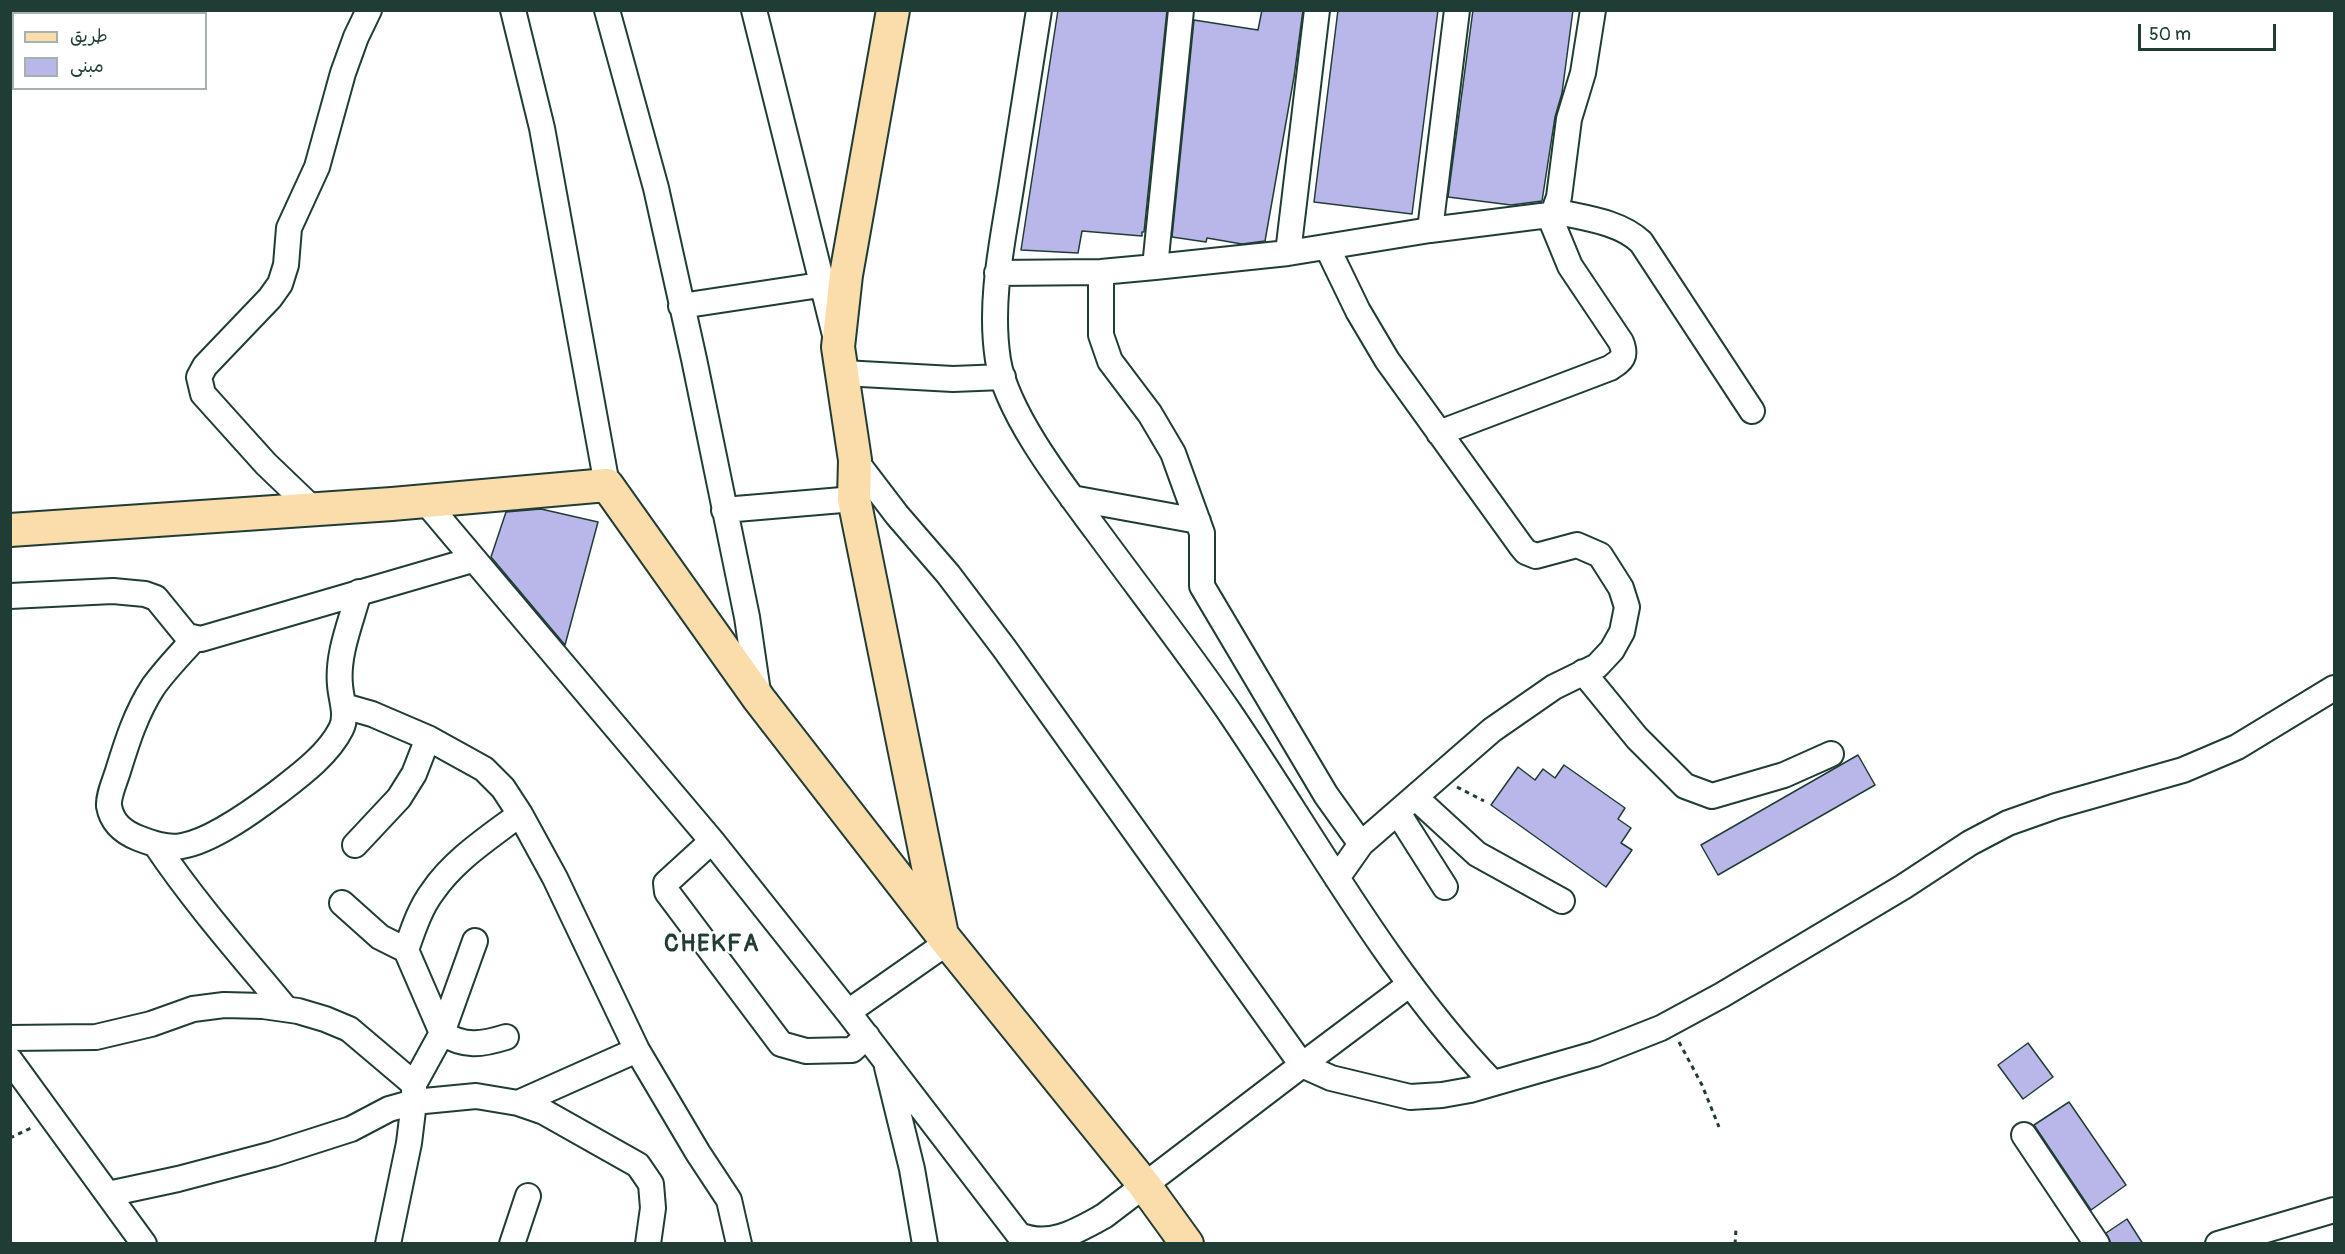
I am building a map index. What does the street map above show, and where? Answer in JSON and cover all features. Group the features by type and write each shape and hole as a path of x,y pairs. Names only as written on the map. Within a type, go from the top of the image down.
{"main road":[{"path":"893,10 846,274 840,360 855,460 854,499 945,939"},
{"path":"10,530 313,509 607,485 759,699 945,939 1145,1186 1187,1244"}],"street":[{"path":"313,509 266,464 203,394 200,377 205,366 270,298 280,284 286,265 290,228 317,167 343,73 369,10"},
{"path":"513,10 542,128 607,485"},
{"path":"607,10 656,188 694,359 747,618 759,699"},
{"path":"754,10 840,360 953,379 1003,377"},
{"path":"1039,10 997,273 994,317 998,362 1006,390 1053,472 1228,710 1337,878 1410,984 1468,1057 1493,1083"},
{"path":"1155,267 1181,10"},
{"path":"1288,253 1317,10"},
{"path":"1430,230 1457,10"},
{"path":"1439,433 1610,368 1623,359 1625,353 1621,342 1570,266 1552,213 1561,187 1569,119 1582,73 1593,10"},
{"path":"997,273 1101,272 1288,253 1552,213 1617,227 1631,233 1641,242 1752,411"},
{"path":"1327,247 1358,310 1387,360 1526,552 1536,556 1577,545 1591,550 1600,555 1621,588 1627,607 1622,632 1612,650 1597,666 1554,687 1492,730 1361,844 1337,878"},
{"path":"1101,272 1099,311 1101,335 1110,361 1164,436 1173,453 1198,521 1204,545 1200,571 1202,586 1326,795 1361,844"},
{"path":"681,306 820,285"},
{"path":"855,460 897,515 948,574 1004,648 1302,1065 1331,1078 1410,1097 1442,1095 1595,1054 1669,1023 1722,995 1903,887 1970,843 2008,823 2056,806 2183,770 2237,747 2334,688"},
{"path":"1072,498 1198,521"},
{"path":"724,510 854,499"},
{"path":"424,500 472,560 712,842 884,1056 1019,1235 1029,1240 1044,1241 1072,1234 1104,1216 1410,984"},
{"path":"10,596 121,591 145,594 156,598 182,631 194,639 213,637 472,560"},
{"path":"194,639 154,686 142,706 127,742 109,804 113,819 119,827 126,833 156,845 181,846 205,837 248,815 290,783 326,750 342,728 344,706 339,667 359,592"},
{"path":"1583,672 1637,738 1685,786 1712,796 1784,775 1831,754"},
{"path":"344,706 372,714 429,738 484,769 503,788 520,814 565,899 637,1050 698,1153 729,1200 739,1244"},
{"path":"355,845 399,798 414,774 429,738"},
{"path":"1407,806 1445,887"},
{"path":"1407,806 1477,854 1562,902"},
{"path":"406,950 415,923 433,890 468,854 520,814"},
{"path":"712,842 666,883 667,892 782,1044 806,1051 852,1050 867,1036"},
{"path":"156,845 216,925 286,1009"},
{"path":"342,903 380,937 406,950 442,1033 454,1041 471,1045 486,1044 506,1037"},
{"path":"848,1012 945,939"},
{"path":"388,1244 409,1143 414,1093 442,1033 476,940"},
{"path":"10,1038 96,1037 151,1024 193,1009 224,1005 286,1009 325,1019 349,1029 414,1093"},
{"path":"518,1103 637,1050"},
{"path":"884,1056 912,1169 924,1244"},
{"path":"10,1060 144,1244"},
{"path":"108,1194 178,1179 273,1154 351,1129 414,1093 476,1096 518,1103 544,1112 638,1165 651,1184 652,1208 648,1244"},
{"path":"2024,1135 2097,1244"},
{"path":"512,1244 528,1196"},
{"path":"2218,1244 2334,1210"}],"path":[{"path":"1438,778 1484,801"},
{"path":"1669,1023 1702,1085 1719,1127"},
{"path":"1735,1244 1736,1228"}],"building":[{"path":"1058,10 1167,10 1144,232 1142,236 1082,231 1078,253 1021,250"},
{"path":"1262,10 1303,10 1294,77 1265,241 1242,244 1207,238 1206,242 1172,237 1194,20 1258,30"},
{"path":"1338,10 1438,10 1412,214 1314,202"},
{"path":"1473,10 1573,10 1562,93 1555,117 1542,201 1511,205 1448,197"},
{"path":"541,509 598,522 565,645 491,557 506,512"},
{"path":"1858,755 1875,785 1718,875 1701,845"},
{"path":"1564,765 1625,808 1618,819 1631,828 1621,843 1632,850 1606,887 1491,805 1518,767 1535,780 1543,769 1555,778"},
{"path":"2028,1043 2053,1077 2023,1099 1998,1065"},
{"path":"2069,1102 2126,1185 2091,1210 2034,1125"},
{"path":"2127,1219 2143,1244 2111,1244 2106,1233"}],"district":[{"name":"CHEKFA","path":"712,945"}]}
